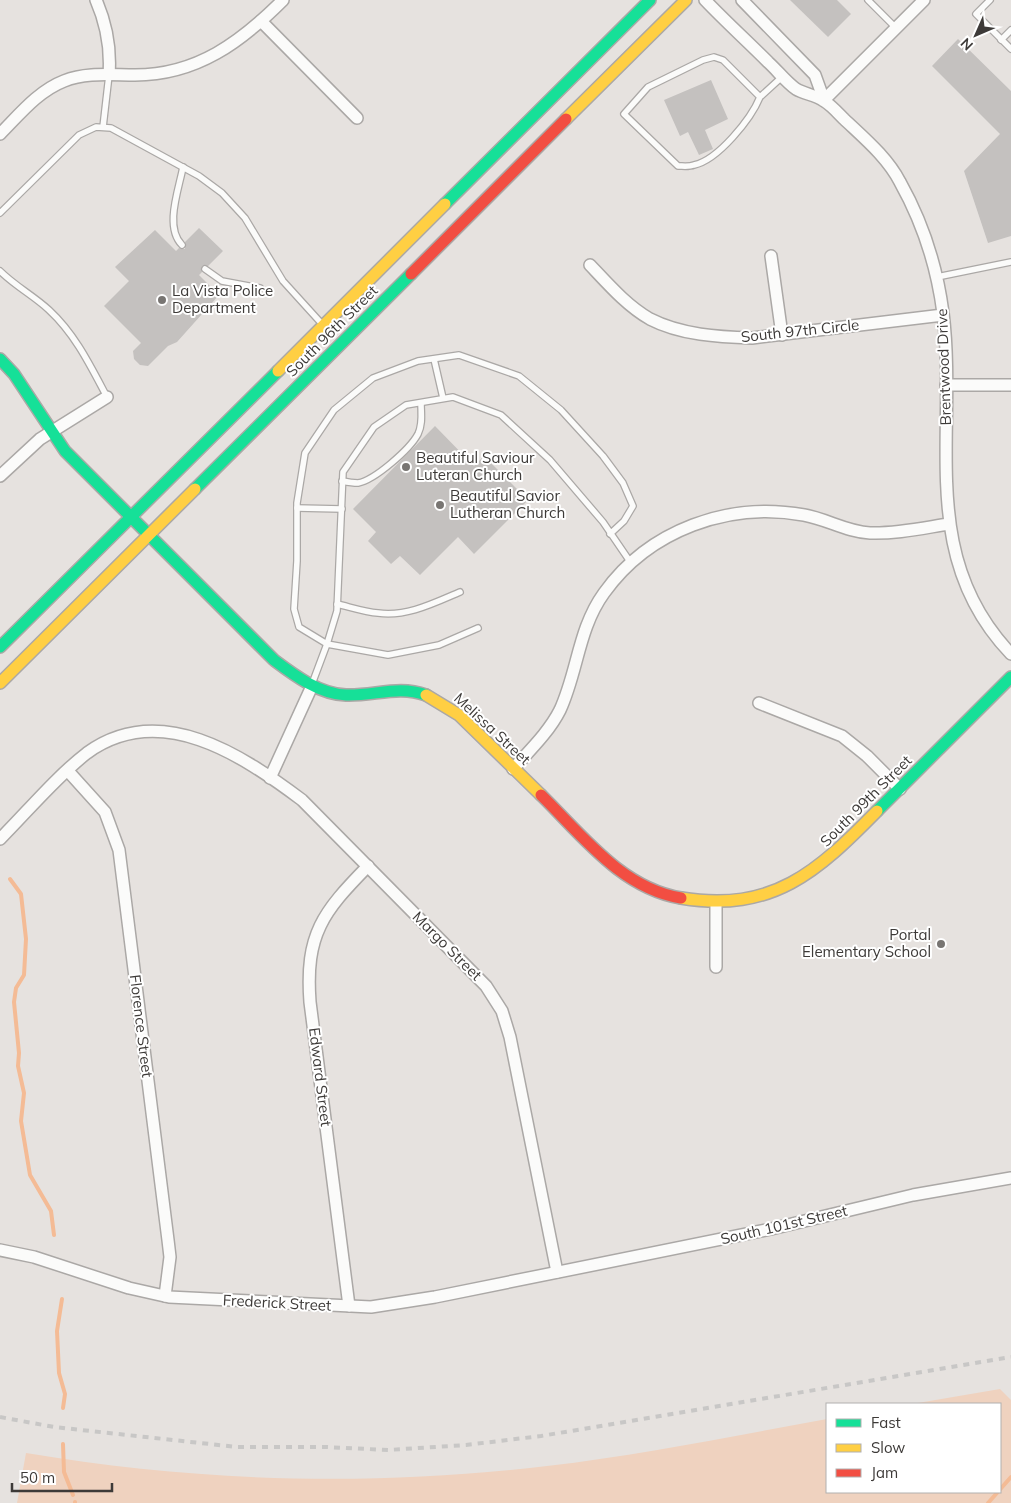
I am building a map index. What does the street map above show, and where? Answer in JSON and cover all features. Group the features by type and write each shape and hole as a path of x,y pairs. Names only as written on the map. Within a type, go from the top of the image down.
{"main road":[{"name":"South 96th Street","path":"0,647 650,0"},
{"name":"South 96th Street","path":"0,683 686,0"},
{"name":"Melissa Street","path":"0,359 14,374 65,451 150,533 274,660 295,676 312,686 344,695 394,690 430,695 459,715 621,874 654,892 674,898 716,903"},
{"name":"South 99th Street","path":"716,903 766,895 802,880 834,854 1011,677"}],"street":[{"path":"96,0 107,31 110,75"},
{"path":"0,134 38,97 61,82 88,75 162,74 198,64 232,45 283,0"},
{"name":"Brentwood Drive","path":"705,0 796,89 824,100 880,155 900,181 929,247 937,277 943,314 949,524 960,572 969,594 988,628 1011,654"},
{"name":"Brentwood Drive","path":"742,0 815,75 824,100"},
{"path":"824,100 924,0"},
{"path":"261,21 357,118"},
{"path":"771,256 782,335"},
{"name":"South 97th Circle","path":"590,265 632,306 649,318 664,325 683,330 729,338 782,335 943,314"},
{"path":"946,385 1011,385"},
{"path":"0,476 51,432 107,397"},
{"path":"512,768 550,727 560,711 581,640 594,609 615,579 631,563 668,535 700,522 733,514 786,512 807,516 854,531 869,533 904,531 949,524"},
{"path":"270,778 312,686"},
{"path":"759,703 842,736 867,756 900,788"},
{"name":"Margo Street","path":"0,839 88,752 117,738 143,732 173,732 204,740 270,778 302,800 486,986 502,1011 510,1037 557,1272"},
{"name":"Florence Street","path":"68,771 105,812 119,850 170,1257 165,1296"},
{"name":"Edward Street","path":"349,1306 310,1002 309,966 312,948 322,920 340,895 368,866"},
{"path":"716,903 716,967"},
{"name":"South 101st Street","path":"557,1272 771,1229 914,1195 1011,1178"},
{"name":"Frederick Street","path":"0,1250 34,1258 129,1288 165,1296 371,1307 402,1303 557,1272"}],"lane":[{"path":"868,0 896,28"},
{"path":"990,0 976,14 1011,50"},
{"path":"1002,40 1011,30"},
{"path":"760,97 723,60 714,57 703,60 648,87 624,114 678,166 694,165 716,154 754,113 760,97 782,76"},
{"path":"103,127 110,75"},
{"path":"0,213 79,135 89,129 103,127 118,132 183,167 210,184 239,209 275,271 323,325"},
{"path":"182,245 176,238 173,221 183,167"},
{"path":"937,277 1011,262"},
{"path":"205,269 222,281 260,288"},
{"path":"0,271 48,309 65,327 79,346 107,397"},
{"path":"478,628 439,645 388,655 327,644 299,627 294,609 297,561 297,508 304,453 334,410 373,378 418,361 459,355 519,376 561,410 603,456 624,483 634,506 624,521 610,534"},
{"path":"434,358 443,398"},
{"path":"312,686 327,644 337,604 342,472 374,427 406,406 453,396 501,415 550,460 603,522 631,563"},
{"path":"342,481 358,482 374,476 408,446 418,434 422,420 421,403"},
{"path":"297,508 342,509"},
{"path":"337,604 379,614 401,612 425,607 460,592"}],"shaded area":[{"path":"1000,1389 1011,1400 1011,1503 17,1503 26,1453 91,1463 221,1475 351,1479 417,1477 482,1473 582,1462 826,1419 826,1493 1001,1493 1001,1403 918,1403"}],"building":[{"path":"790,0 837,0 851,14 828,37"},
{"path":"958,39 1011,91 1011,236 988,243 964,171 1000,134 932,66"},
{"path":"711,80 728,119 705,130 713,149 699,155 688,132 680,136 664,100"},
{"name":"La Vista Police Department","path":"199,228 223,251 208,266 202,266 202,272 199,275 219,295 177,342 168,346 148,366 140,365 134,359 133,351 141,343 104,306 129,281 115,267 155,230 176,251 179,248 185,249 185,242"},
{"name":"Beautiful Savior Lutheran Church","path":"435,426 474,466 484,456 528,500 474,554 458,537 420,575 400,556 391,564 368,541 376,532 353,509"}],"waterway":[{"path":"10,879 21,894 26,939 24,975 16,988 14,1002 19,1053 18,1066 24,1093 21,1121 30,1175 51,1211 54,1235"},
{"path":"62,1299 57,1331 59,1373 65,1394 63,1408"},
{"path":"63,1444 64,1472 73,1495"},
{"path":"1001,1488 1011,1477"},
{"path":"988,1503 997,1493"}],"railway":[{"path":"0,1417 54,1427 237,1447 326,1447 388,1450 466,1445 541,1436 1011,1357"}],"traffic: fast":[{"path":"445,204 650,0"},
{"path":"195,489 411,274"},
{"path":"0,359 14,374 65,451 274,660 307,683 336,694 356,695 406,691 426,695"},
{"path":"0,647 278,371"},
{"path":"877,811 1011,677"}],"traffic: slow":[{"path":"566,119 686,0"},
{"path":"278,371 445,204"},
{"path":"0,683 195,489"},
{"path":"426,695 459,715 541,795"},
{"path":"681,898 713,901 742,899 768,893 791,883 813,869 834,852 877,811"}],"traffic: jam":[{"path":"411,274 566,119"},
{"path":"541,795 587,843 621,872 659,892 681,898"}],"place":[{"name":"La Vista Police Department","path":"162,300"},
{"name":"Beautiful Saviour Luteran Church","path":"406,467"},
{"name":"Beautiful Savior Lutheran Church","path":"440,505"},
{"name":"Portal Elementary School","path":"941,944"}]}
